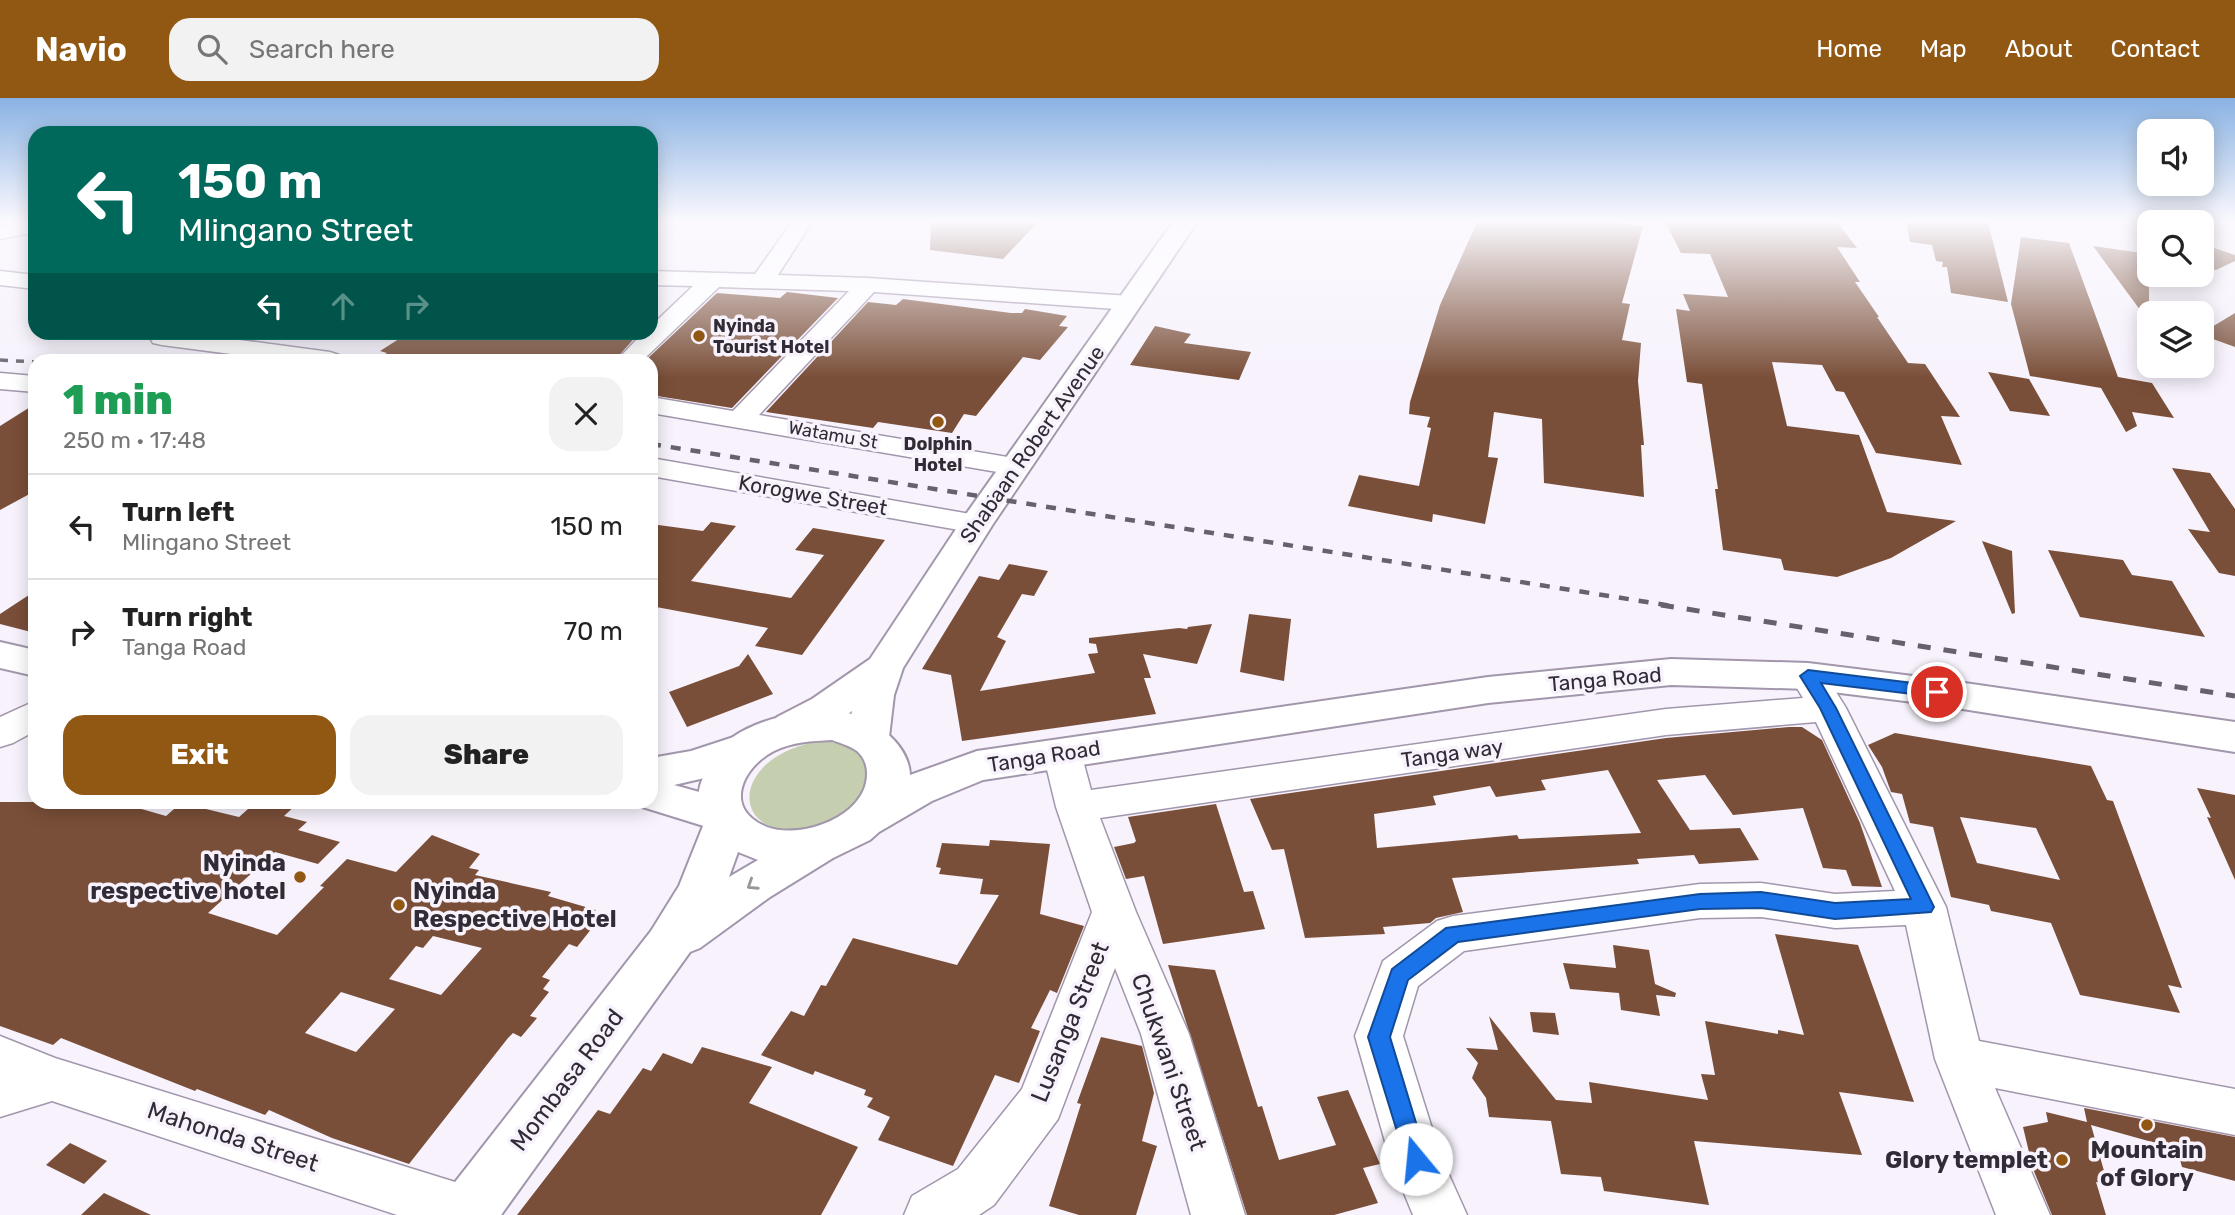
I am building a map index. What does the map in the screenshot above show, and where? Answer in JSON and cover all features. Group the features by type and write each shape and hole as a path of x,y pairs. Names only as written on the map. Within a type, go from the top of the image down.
{"main road":[{"name":"Shabaan Robert Avenue","path":"884,668 1015,466 1150,274"},
{"path":"0,655 28,661"},
{"path":"658,772 694,766 749,747 826,709 884,668"},
{"path":"852,829 888,792 891,766 873,740 874,695 884,668"},
{"name":"Tanga Road","path":"977,766 1488,690 1671,672 1818,692 1937,692 2235,737"},
{"path":"791,727 837,725 861,732 873,740 932,762 977,766"},
{"path":"725,818 719,791 729,768 749,747"},
{"path":"658,796 725,818 744,837 771,846 802,848 852,829 917,790 977,766"},
{"name":"Mombasa Road","path":"467,1213 668,945 700,893 725,818"},
{"name":"Mombasa Road","path":"668,945 754,884 852,829"}],"street":[{"path":"764,280 768,274"},
{"path":"0,278 28,281"},
{"path":"658,278 868,285 1130,303"},
{"path":"658,332 714,279"},
{"path":"740,419 868,285"},
{"path":"177,340 284,354"},
{"path":"635,354 650,340"},
{"path":"0,381 28,383"},
{"name":"Watamu St","path":"658,406 1015,466"},
{"name":"Korogwe Street","path":"658,468 976,524"},
{"path":"1818,692 1924,907 1959,1059 2023,1215"},
{"name":"Tanga way","path":"1076,807 1666,722 1818,692"},
{"path":"0,734 28,718"},
{"name":"Chukwani Street","path":"1062,753 1076,807 1114,912 1165,1034 1218,1215"},
{"path":"1440,1215 1416,1159 1379,1037 1399,975 1453,934 1700,901 1761,900 1835,911 1924,907"},
{"name":"Lusanga Street","path":"942,1213 976,1187 1041,1103 1114,912"},
{"name":"Mahonda Street","path":"0,1058 52,1079 467,1213"},
{"path":"1959,1059 2235,1112"},
{"path":"0,1094 52,1079"}],"green space":[{"path":"823,741 855,747 861,751 869,764 876,787 847,817 832,827 783,830 763,823 752,810 750,794 756,777 770,761 792,748"}],"building":[{"path":"1454,274 1630,274 1622,303 1630,304 1622,340 1641,343 1638,381 1644,445 1641,445 1644,497 1544,483 1542,419 1494,412 1488,457 1498,458 1485,524 1433,514 1432,522 1348,506 1359,475 1419,486 1431,428 1427,427 1430,417 1409,414 1410,402 1440,305"},
{"path":"1718,274 1855,274 1860,282 1855,282 1908,363 1925,364 1960,417 1941,416 1962,465 1876,453 1844,392 1836,391 1822,365 1772,362 1787,426 1859,435 1887,512 1956,521 1891,558 1837,577 1784,570 1781,559 1723,550 1715,489 1718,489 1702,384 1687,382 1676,309 1690,311 1683,294 1728,297"},
{"path":"1948,274 2001,274 2008,302 1951,293"},
{"path":"2015,274 2080,274 2118,377 2152,383 2174,418 2132,412 2137,426 2126,432 2101,388 2030,376 2011,304"},
{"path":"2114,274 2137,274 2137,287 2149,287 2149,301 2137,301 2137,306"},
{"path":"787,292 838,298 732,408 658,396 658,354 652,354 717,293 780,298"},
{"path":"903,299 1011,313 1022,313 1025,309 1067,316 1059,326 1068,327 1040,360 1023,357 976,416 964,414 952,433 878,422 873,428 766,412 868,302 896,305"},
{"path":"2235,313 2235,347 2214,339 2214,326"},
{"path":"1155,326 1191,334 1184,343 1251,352 1239,380 1130,365"},
{"path":"397,340 633,340 620,354 385,354 387,353 380,351"},
{"path":"1988,372 2029,379 2050,416 2010,411"},
{"path":"28,408 28,495 0,510 0,426"},
{"path":"2172,468 2210,473 2235,509 2235,576 2219,573 2188,529 2210,532"},
{"path":"711,522 736,526 691,581 791,598 824,555 795,550 813,528 885,540 802,655 755,646 768,628 658,607 658,525 703,531"},
{"path":"1982,541 2012,551 2015,613 2012,614"},
{"path":"2048,550 2123,560 2132,575 2172,581 2205,637 2080,617"},
{"path":"1009,564 1048,571 1034,596 1022,594 997,637 1006,641 980,691 1095,673 1088,654 1098,653 1096,644 1089,643 1089,638 1187,629 1212,624 1197,664 1143,654 1151,678 1144,678 1156,714 962,741 951,675 922,669 979,576 999,580"},
{"path":"28,596 28,631 0,624 0,614"},
{"path":"1249,614 1291,619 1284,681 1240,672"},
{"path":"748,654 773,694 687,727 669,692 739,666"},
{"path":"1802,727 1822,740 1860,823 1882,887 1852,886 1846,870 1823,868 1803,808 1733,815 1705,775 1657,780 1690,830 1740,828 1759,860 1699,864 1694,855 1637,859 1639,864 1452,878 1463,912 1436,918 1430,923 1383,927 1385,934 1305,938 1284,849 1272,850 1250,799 1666,738","holes":["1608,770 1641,833 1519,839 1517,835 1377,848 1374,814 1436,805 1433,796 1490,786 1496,797 1546,790 1541,780"]},
{"path":"1895,733 2091,766 2107,800 2113,801 2182,988 2168,985 2180,1013 2080,995 2051,923 1991,911 1989,905 1951,897 1933,827 1910,823 1902,794 1891,792 1882,767 1868,745","holes":["1960,817 2036,828 2060,880 1977,863"]},
{"path":"2197,788 2235,795 2235,880 2207,817 2211,818"},
{"path":"0,802 28,802 28,809 142,809 166,816 174,809 206,809 239,817 248,809 292,809 284,816 307,822 298,830 340,842 318,864 275,852 208,913 277,935 347,859 396,872 432,835 480,854 469,868 479,870 475,875 551,892 548,896 596,910 588,920 596,923 577,947 569,944 542,977 550,980 543,989 549,992 530,1016 537,1018 521,1037 513,1033 508,1038 409,1164 332,1138 269,1110 265,1115 197,1089 195,1091 61,1038 53,1045 0,1026","holes":["433,936 482,948 441,995 389,979 416,946 423,948","341,992 395,1009 356,1052 305,1033"]},
{"path":"1216,804 1244,892 1253,891 1265,929 1163,944 1144,876 1126,879 1114,847 1136,841 1128,817"},
{"path":"990,840 1050,844 1040,914 1084,926 1057,993 1050,990 1031,1028 1040,1031 1019,1083 995,1075 953,1166 878,1140 890,1117 867,1107 873,1098 864,1095 866,1090 815,1071 813,1075 761,1055 791,1011 804,1016 821,985 826,986 853,938 957,965 999,895 980,894 983,879 939,874 941,868 936,867 942,843 989,846"},
{"path":"1775,934 1858,945 1914,1102 1839,1092 1862,1155 1694,1141 1709,1205 1604,1191 1601,1177 1561,1174 1551,1121 1489,1117 1486,1098 1472,1078 1478,1063 1466,1048 1498,1050 1489,1016 1556,1100 1592,1103 1589,1082 1708,1100 1701,1074 1715,1075 1705,1021 1778,1034 1778,1030 1804,1035"},
{"path":"1613,945 1649,950 1655,984 1676,993 1675,997 1656,995 1660,1016 1621,1010 1619,993 1570,989 1563,963 1616,968"},
{"path":"1168,965 1215,970 1258,1107 1262,1106 1279,1160 1336,1145 1317,1097 1348,1090 1380,1164 1363,1168 1378,1203 1334,1215 1247,1215"},
{"path":"1530,1012 1555,1013 1559,1035 1533,1032"},
{"path":"1101,1037 1142,1046 1154,1093 1142,1141 1157,1146 1136,1215 1079,1215 1049,1206 1081,1104 1077,1103"},
{"path":"702,1047 772,1067 749,1103 858,1147 821,1215 517,1215 598,1110 610,1114 643,1068 651,1071 663,1053 692,1064"},
{"path":"2084,1108 2235,1137 2235,1181 2182,1167 2177,1149 2091,1125 2108,1185 2096,1182 2106,1215 2052,1215 2033,1169 2023,1127 2048,1122 2046,1112 2087,1122"},
{"path":"70,1143 107,1161 84,1184 46,1165"},
{"path":"104,1193 151,1215 81,1215"}],"railway":[{"path":"0,360 28,362"},
{"path":"658,445 1672,606"},
{"path":"1661,605 2235,696"}],"place":[{"name":"Nyinda Tourist Hotel","path":"699,336"},
{"name":"Dolphin Hotel","path":"938,422"},
{"name":"Nyinda respective hotel","path":"300,877"},
{"name":"Nyinda Respective Hotel","path":"399,905"},
{"name":"Mountain of Glory","path":"2147,1125"},
{"name":"Glory templet","path":"2062,1160"}],"route":[{"path":"1416,1159 1379,1037 1399,975 1453,934 1700,901 1761,900 1835,911 1924,907 1828,708 1808,676 1937,692"}]}
